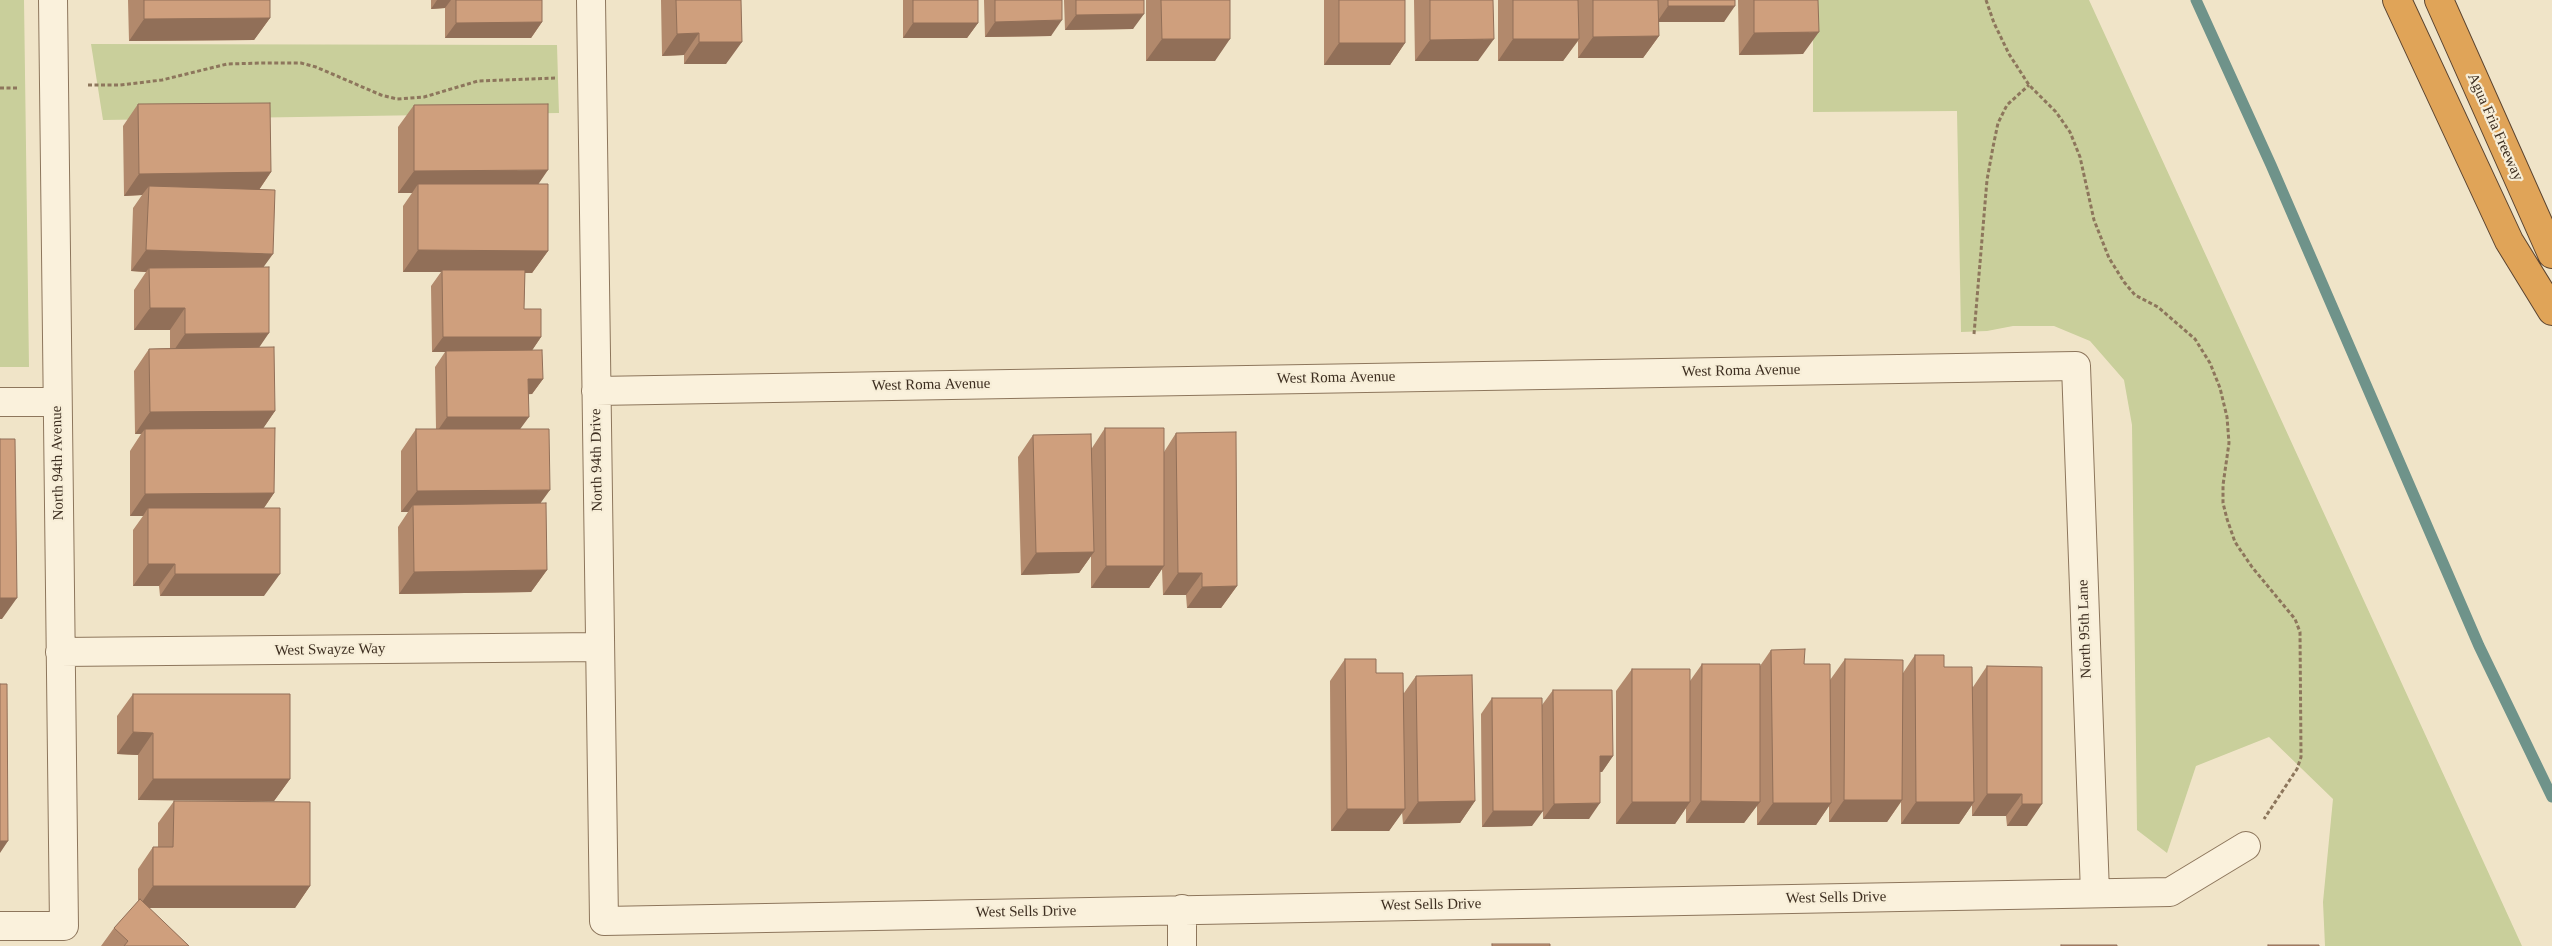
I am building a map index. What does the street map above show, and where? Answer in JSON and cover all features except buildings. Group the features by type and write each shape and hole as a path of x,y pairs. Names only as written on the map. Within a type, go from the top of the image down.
{"highway":[{"path":"2397,0 2509,241 2552,311"},
{"name":"Agua Fria Freeway","path":"2439,0 2552,254"}],"street":[{"name":"North 94th Avenue","path":"0,926 64,926 53,0"},
{"name":"North 94th Drive","path":"590,0 604,921"},
{"name":"West Roma Avenue","path":"596,391 2076,366"},
{"name":"North 95th Lane","path":"2076,366 2095,893"},
{"path":"0,402 57,402"},
{"name":"West Swayze Way","path":"60,652 600,647"},
{"name":"West Sells Drive","path":"604,921 2170,892 2246,846"},
{"path":"1182,909 1182,946"}],"path":[{"path":"1986,0 1994,23 2009,54 2030,85 2056,112 2070,132 2080,156 2094,220 2110,258 2124,282 2135,295 2158,308 2185,328 2195,338 2210,363 2220,388 2227,417 2229,443 2223,485 2223,504 2227,519 2235,542 2252,567 2295,619 2300,632 2301,757 2297,769 2246,846"},
{"path":"0,88 142,83 228,64 263,63 301,63 316,67 381,95 397,99 424,97 478,81 522,78 592,78"},
{"path":"1975,367 1976,313 1987,180 1993,147 1998,123 2007,105 2030,85"}],"green space":[{"path":"0,0 24,0 29,367 0,367"},
{"path":"1813,0 2089,0 2522,946 2325,946 2323,902 2333,799 2269,737 2196,766 2167,853 2137,830 2132,425 2124,380 2090,341 2054,326 2013,326 1987,331 1961,332 1957,111 1813,112"},
{"path":"91,44 557,45 559,113 103,120"}],"waterway":[{"path":"2196,0 2271,165 2479,646 2552,797"}]}
